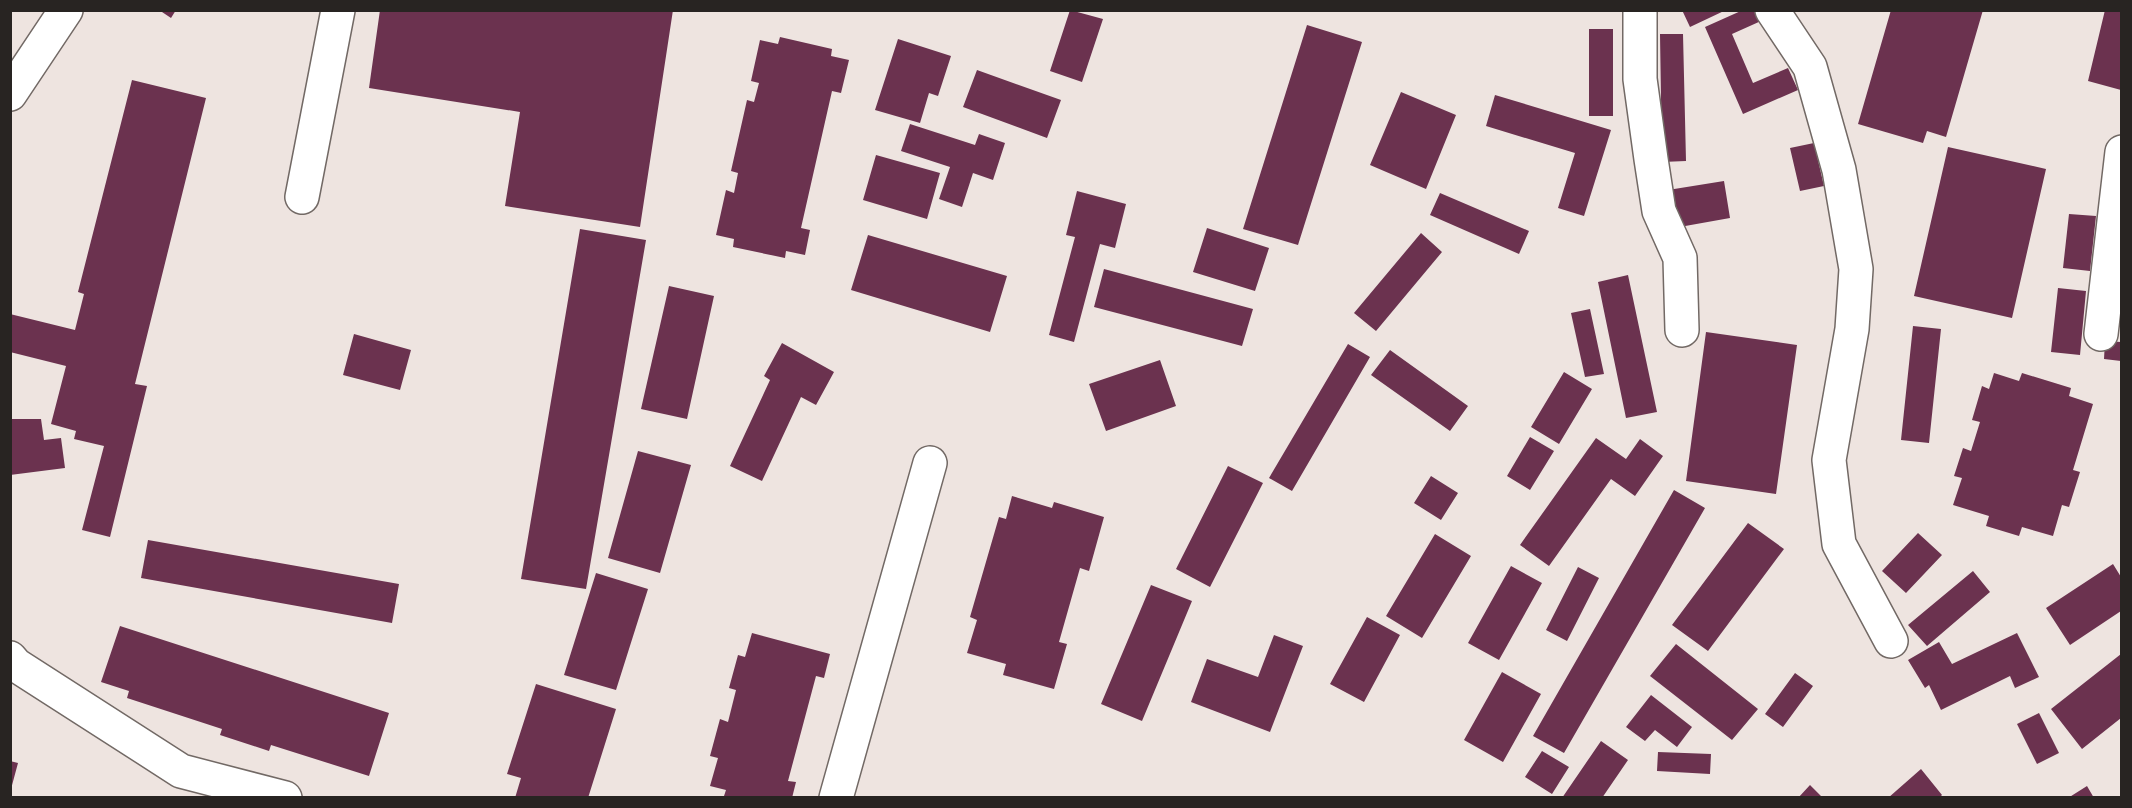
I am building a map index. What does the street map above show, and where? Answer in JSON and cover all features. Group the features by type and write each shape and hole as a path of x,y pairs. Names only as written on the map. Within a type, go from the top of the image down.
{"street":[{"path":"10,94 66,10"},
{"path":"302,197 338,10"},
{"path":"1640,10 1640,79 1659,211 1680,258 1682,330"},
{"path":"1772,10 1810,67 1839,170 1856,268 1852,329 1829,460 1839,544 1891,640"},
{"path":"2101,334 2121,152"},
{"path":"836,798 930,463"},
{"path":"10,658 16,665 182,771 285,798"}],"building":[{"path":"159,10 176,10 171,18"},
{"path":"380,10 673,10 640,227 505,206 520,112 369,88"},
{"path":"1070,10 1103,19 1082,82 1050,71"},
{"path":"1682,10 1726,10 1690,27"},
{"path":"1743,10 1756,10 1761,21 1732,34 1753,83 1788,68 1798,90 1743,114 1705,27"},
{"path":"1891,10 1983,10 1946,137 1927,131 1923,143 1858,124"},
{"path":"2105,10 2121,10 2121,90 2088,81"},
{"path":"1307,25 1362,42 1298,245 1243,229"},
{"path":"1589,29 1613,29 1613,116 1589,116"},
{"path":"1660,34 1683,34 1686,161 1662,162"},
{"path":"780,37 832,49 831,56 849,60 841,93 832,91 801,228 810,230 805,255 786,251 785,258 733,247 734,239 716,235 726,190 734,193 738,173 731,171 747,100 754,102 759,83 751,81 760,40 778,44"},
{"path":"898,39 951,56 938,96 929,93 920,123 875,110"},
{"path":"977,70 1061,100 1047,138 963,107"},
{"path":"132,80 206,98 135,384 147,386 110,537 82,530 104,446 74,439 76,431 51,424 66,366 10,352 10,314 75,330 84,294 78,292"},
{"path":"1401,92 1456,115 1426,189 1370,165"},
{"path":"1495,95 1611,130 1584,216 1558,208 1575,153 1486,126"},
{"path":"910,124 975,145 979,134 1005,143 993,180 973,173 962,207 939,199 950,167 901,151"},
{"path":"1814,143 1824,186 1800,191 1790,148"},
{"path":"1948,147 2046,169 2012,318 1914,296"},
{"path":"876,155 940,173 927,219 863,200"},
{"path":"1724,181 1730,218 1674,228 1668,190"},
{"path":"1077,191 1126,204 1115,248 1100,244 1074,342 1049,335 1075,237 1066,235"},
{"path":"1440,193 1529,231 1519,254 1430,215"},
{"path":"2069,214 2096,216 2090,271 2063,268"},
{"path":"1207,228 1269,248 1255,291 1193,272"},
{"path":"580,229 646,240 586,589 521,579"},
{"path":"1421,233 1442,252 1376,331 1354,313"},
{"path":"868,235 1007,276 990,332 851,290"},
{"path":"1104,269 1253,309 1242,346 1094,307"},
{"path":"1628,275 1657,412 1626,418 1598,282"},
{"path":"669,286 714,296 687,419 641,409"},
{"path":"2058,288 2086,291 2080,355 2051,352"},
{"path":"1590,309 1604,374 1585,377 1571,313"},
{"path":"1913,326 1941,329 1929,443 1901,440"},
{"path":"1706,332 1797,345 1776,494 1686,481"},
{"path":"354,334 411,350 400,390 343,375"},
{"path":"2105,341 2121,342 2121,361 2104,359"},
{"path":"782,343 834,372 816,405 801,397 762,481 730,466 770,380 764,376"},
{"path":"1348,344 1370,357 1292,491 1269,478"},
{"path":"1390,350 1468,406 1450,431 1371,375"},
{"path":"1160,360 1176,406 1106,431 1089,384"},
{"path":"1564,372 1592,389 1559,444 1531,427"},
{"path":"1994,373 2019,381 2022,373 2071,388 2069,396 2093,404 2073,470 2080,472 2069,507 2062,505 2053,536 2022,527 2019,536 1986,526 1989,516 1953,505 1962,478 1954,476 1963,448 1971,451 1980,422 1972,420 1982,386 1989,389"},
{"path":"10,419 41,419 44,440 61,438 65,468 10,475"},
{"path":"1530,437 1554,451 1530,490 1507,476"},
{"path":"1596,438 1626,459 1640,439 1663,456 1635,496 1611,479 1549,566 1520,545"},
{"path":"638,451 691,465 660,573 608,558"},
{"path":"1228,466 1263,483 1210,587 1176,569"},
{"path":"1431,476 1458,493 1441,520 1414,503"},
{"path":"1674,490 1705,508 1564,753 1533,736"},
{"path":"1012,496 1052,508 1054,502 1104,517 1089,571 1080,568 1059,642 1067,644 1054,689 1003,675 1006,664 967,653 977,620 970,617 999,517 1006,519"},
{"path":"1748,523 1784,549 1708,651 1672,625"},
{"path":"1918,533 1942,555 1906,593 1882,571"},
{"path":"1435,534 1471,556 1422,638 1386,616"},
{"path":"148,540 399,584 392,623 141,578"},
{"path":"2113,564 2121,577 2121,611 2070,645 2046,608"},
{"path":"1511,566 1542,583 1499,660 1468,643"},
{"path":"1578,567 1599,578 1567,641 1546,630"},
{"path":"1973,571 1990,592 1927,646 1908,625"},
{"path":"596,573 648,589 616,690 564,675"},
{"path":"1151,585 1192,601 1142,721 1101,704"},
{"path":"1367,617 1400,635 1364,702 1330,684"},
{"path":"120,626 389,713 369,776 271,745 269,751 220,735 222,729 127,698 129,691 101,682"},
{"path":"752,633 830,654 824,678 816,676 788,781 796,782 792,798 730,798 724,796 726,790 710,786 718,758 710,756 720,719 728,722 736,690 729,688 738,655 745,657"},
{"path":"2017,633 2039,677 2015,688 2010,676 1941,710 1929,685 1925,688 1908,660 1939,642 1952,664"},
{"path":"1274,635 1303,646 1270,732 1191,702 1207,659 1258,677"},
{"path":"1676,644 1758,709 1732,740 1650,676"},
{"path":"2121,654 2121,718 2082,749 2051,709"},
{"path":"1502,672 1541,694 1503,762 1464,740"},
{"path":"1795,673 1813,686 1783,727 1765,714"},
{"path":"536,684 616,709 588,798 515,798 521,778 507,774"},
{"path":"1651,695 1692,727 1677,747 1655,730 1645,741 1626,727"},
{"path":"2039,713 2059,753 2037,764 2017,724"},
{"path":"1601,741 1628,760 1602,798 1562,798"},
{"path":"1542,751 1569,767 1552,794 1525,777"},
{"path":"1658,752 1711,754 1710,774 1657,771"},
{"path":"10,761 18,763 11,789 10,789"},
{"path":"1921,769 1942,795 1939,798 1888,798"},
{"path":"1810,785 1823,798 1798,798"},
{"path":"2087,786 2094,798 2068,798"}]}
